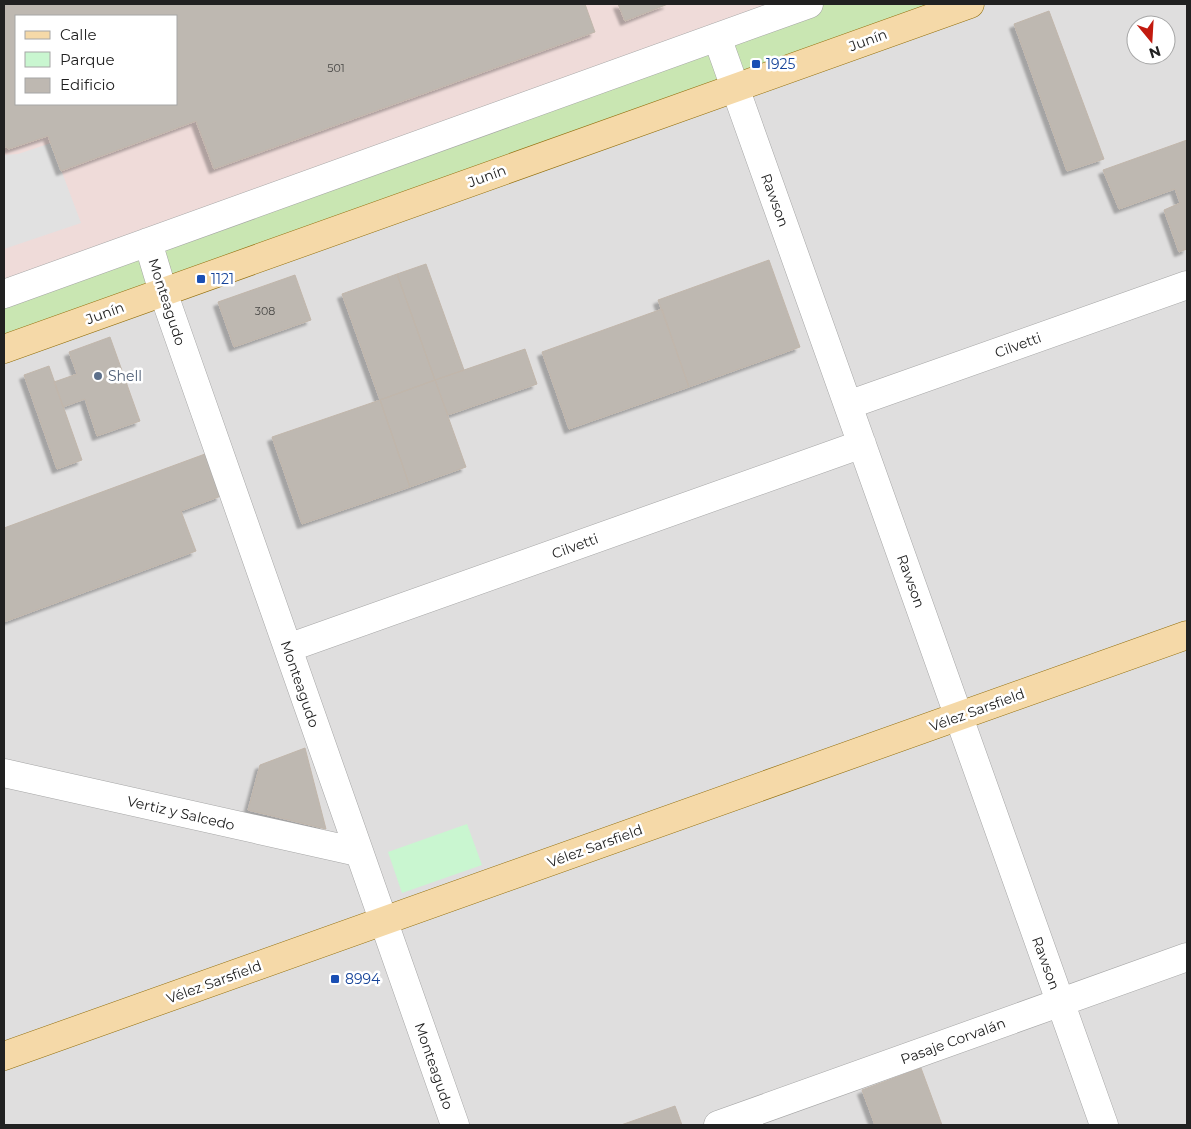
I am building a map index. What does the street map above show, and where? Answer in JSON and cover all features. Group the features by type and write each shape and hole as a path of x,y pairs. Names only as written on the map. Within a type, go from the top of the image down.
{"main road":[{"name":"Junín","path":"4,349 735,86 970,4"},
{"name":"Vélez Sarsfield","path":"4,1056 1187,635"}],"street":[{"path":"4,294 809,4"},
{"name":"Rawson","path":"717,37 1104,1125"},
{"name":"Monteagudo","path":"148,242 162,292 455,1125"},
{"name":"Cilvetti","path":"848,405 1187,285"},
{"name":"Cilvetti","path":"288,648 862,444"},
{"name":"Vertiz y Salcedo","path":"4,773 358,852"},
{"name":"Pasaje Corvalán","path":"718,1125 1187,957"}],"shaded area":[{"path":"4,4 1187,4 1187,1125 4,1125"},
{"path":"4,4 809,4 4,294"},
{"path":"51,143 81,223 4,249 4,155 18,154"}],"green space":[{"path":"809,4 970,4 4,349 4,294"},
{"path":"467,824 482,865 402,893 388,852"}],"building":[{"path":"4,4 585,4 595,32 214,169 196,121 61,171 48,136 9,149 4,146"},
{"path":"618,4 668,4 625,21"},
{"path":"1049,11 1104,159 1067,171 1014,24"},
{"path":"1187,140 1187,249 1179,252 1164,210 1180,203 1175,189 1119,209 1103,170"},
{"path":"769,260 800,347 689,387 658,300"},
{"path":"426,264 464,370 435,380 397,274"},
{"path":"397,274 435,380 380,400 342,294"},
{"path":"295,275 311,320 234,347 218,302"},
{"path":"662,309 689,387 569,429 542,352"},
{"path":"110,337 140,421 97,436 85,399 63,407 54,382 77,374 69,352"},
{"path":"525,349 537,384 448,415 435,380"},
{"path":"49,366 82,460 57,469 24,375"},
{"path":"435,380 466,467 410,487 380,400"},
{"path":"380,400 410,487 302,524 272,437"},
{"path":"205,454 221,496 181,511 196,551 4,622 4,528"},
{"path":"305,748 326,829 248,810 260,765"},
{"path":"921,1068 942,1125 875,1125 862,1090"},
{"path":"675,1106 682,1125 621,1125"}],"place":[{"name":"1925","path":"756,64"},
{"name":"1121","path":"201,279"},
{"name":"Shell","path":"98,376"},
{"name":"8994","path":"335,979"}]}
